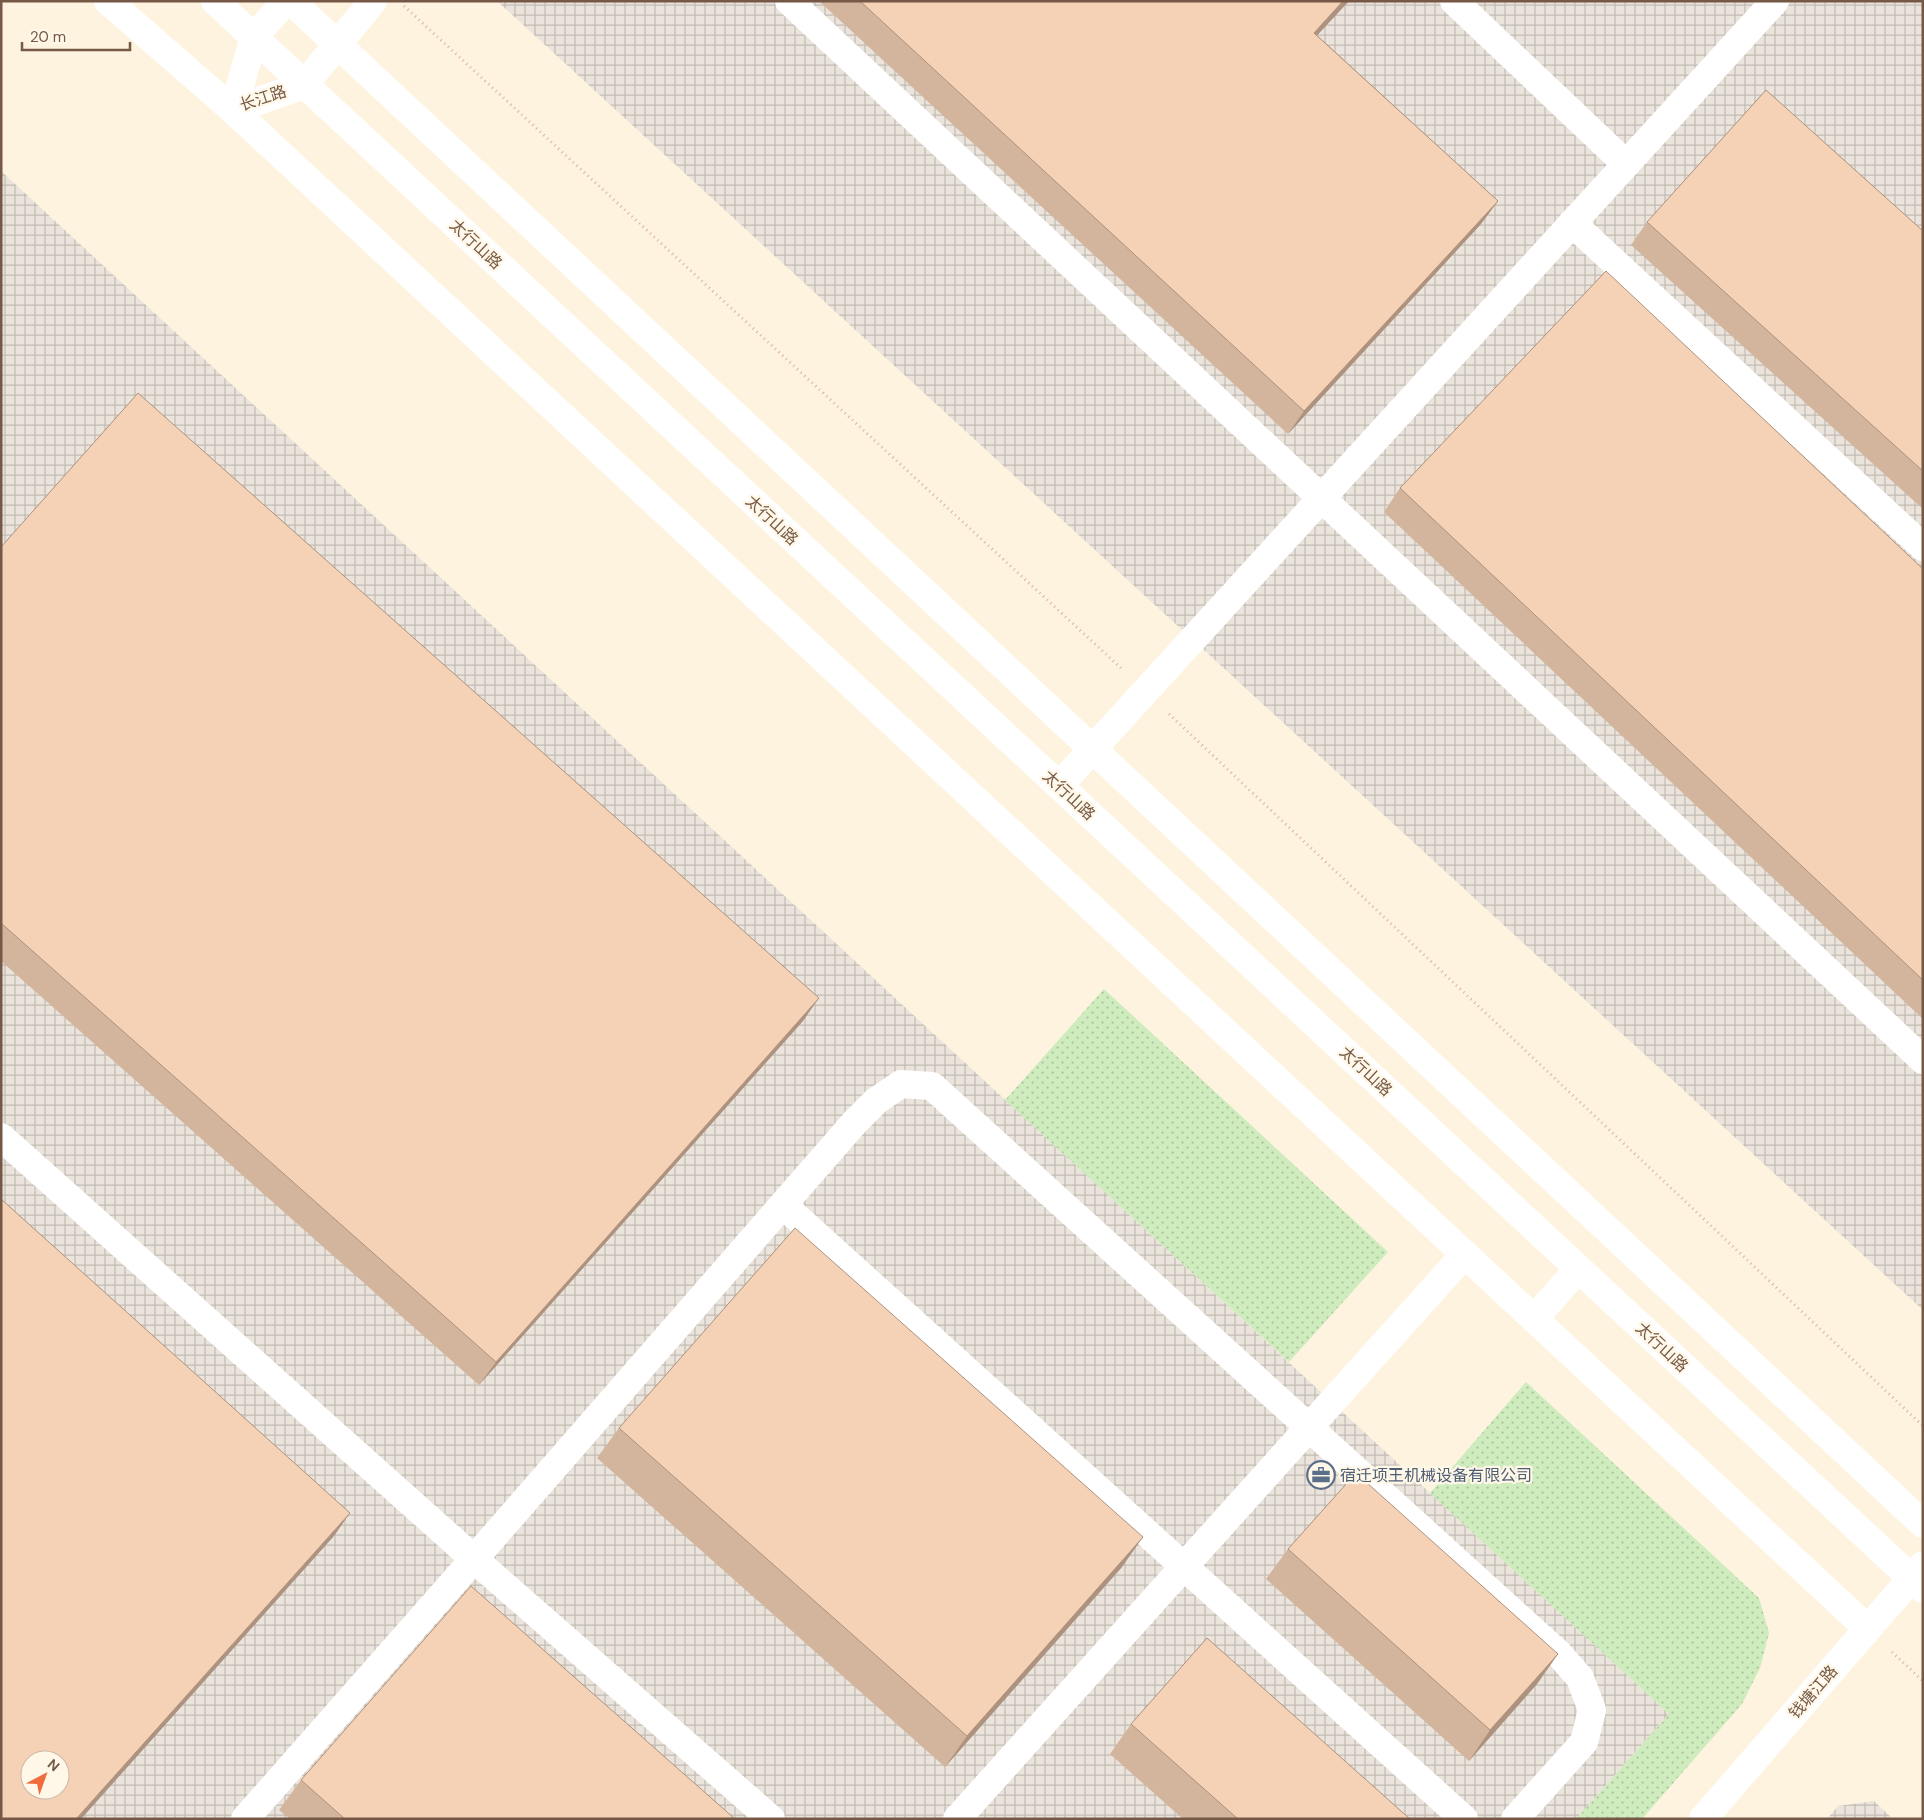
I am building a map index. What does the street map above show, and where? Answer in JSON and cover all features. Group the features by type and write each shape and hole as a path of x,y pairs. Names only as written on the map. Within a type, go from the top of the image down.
{"street":[{"path":"108,1 234,110 1868,1629"},
{"name":"太行山路","path":"215,1 1578,1269 1919,1578"},
{"name":"长江路","path":"234,110 254,38 286,1"},
{"path":"291,1 1923,1524"},
{"name":"长江路","path":"234,110 304,84 373,1"},
{"path":"789,1 1923,1060"},
{"path":"1454,1 1626,164"},
{"path":"1058,786 1775,1"},
{"path":"1572,224 1923,548"},
{"path":"245,1819 855,1122 876,1101 901,1084 932,1086 1559,1654 1580,1678 1592,1710 1584,1742 1515,1819"},
{"path":"1,1137 474,1559 771,1819"},
{"path":"783,1204 1464,1819"},
{"path":"956,1819 1464,1255"},
{"path":"1534,1319 1578,1269"},
{"name":"钱塘江路","path":"1704,1819 1868,1629 1919,1578"}],"path":[{"path":"1868,1629 1923,1681"}],"shaded area":[{"path":"497,1 1923,1 1923,1310"},
{"path":"1,171 1669,1714 1576,1819 1,1819"},
{"path":"1874,1801 1893,1819 1827,1819 1838,1806"}],"green space":[{"path":"1104,989 1388,1252 1289,1362 1005,1100"},
{"path":"1526,1382 1759,1598 1769,1633 1760,1668 1742,1704 1642,1819 1576,1819 1669,1714 1430,1493"}],"building":[{"path":"860,1 1343,1 1314,33 1498,201 1304,411"},
{"path":"1766,90 1923,231 1923,471 1647,222"},
{"path":"1606,271 1923,569 1923,980 1400,488"},
{"path":"138,393 819,998 496,1362 1,923 1,547"},
{"path":"1,1199 350,1513 76,1819 1,1819"},
{"path":"795,1228 1143,1537 967,1736 619,1428"},
{"path":"1356,1473 1558,1654 1490,1730 1288,1549"},
{"path":"471,1586 735,1819 345,1819 301,1780"},
{"path":"1207,1638 1410,1819 1238,1819 1131,1724"}],"place":[{"name":"宿迁项王机械设备有限公司","path":"1321,1475"}]}
